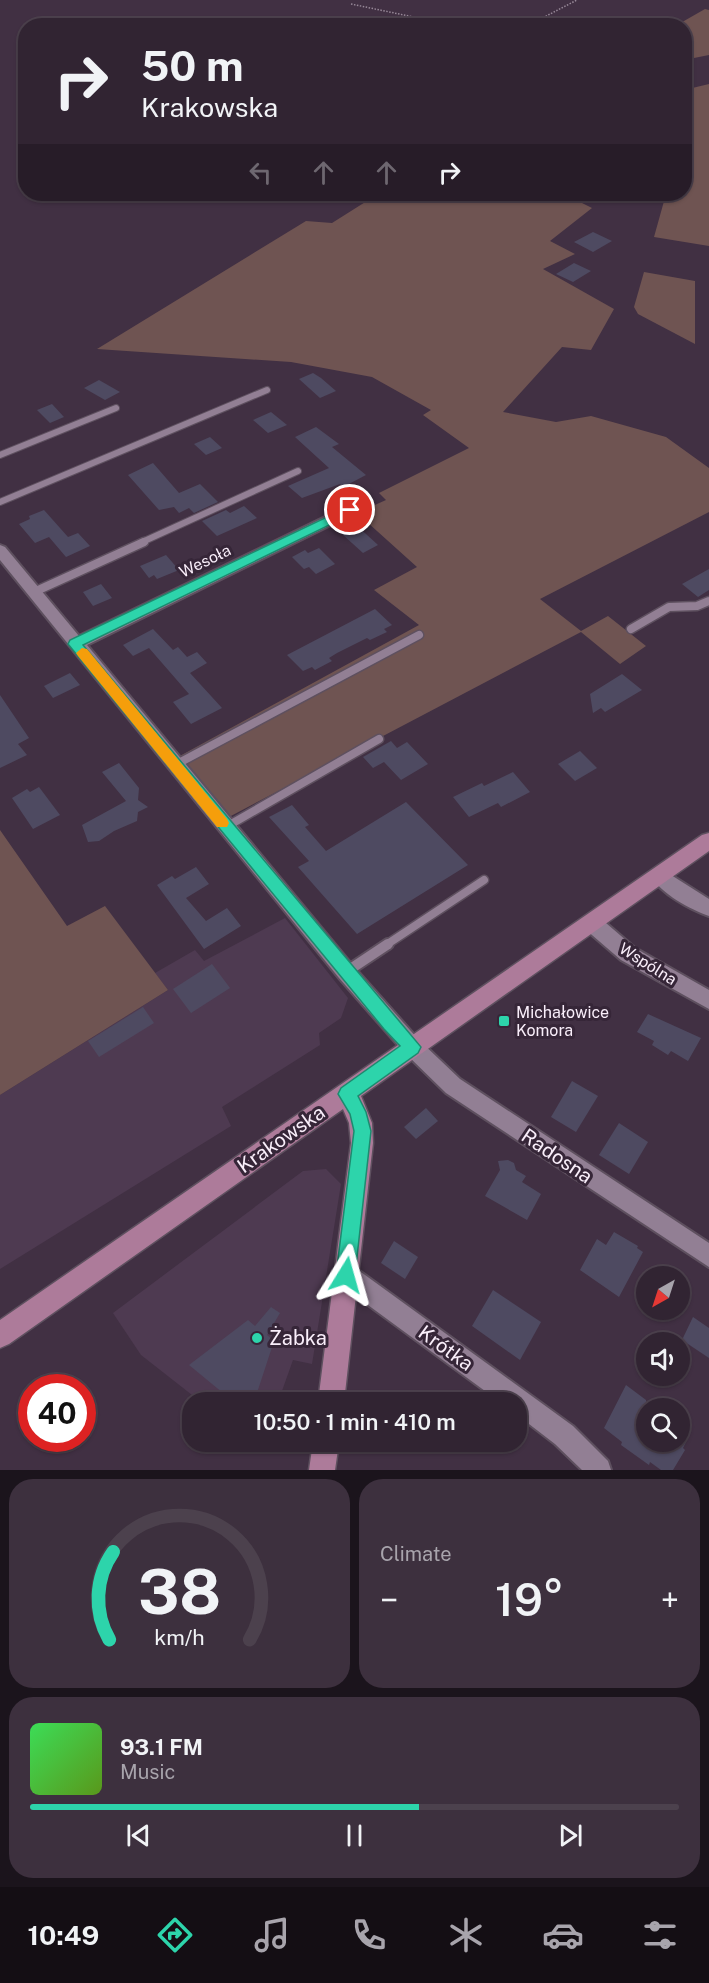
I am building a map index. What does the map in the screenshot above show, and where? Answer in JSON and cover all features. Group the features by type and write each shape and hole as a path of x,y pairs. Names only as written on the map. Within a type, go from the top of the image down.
{"main road":[{"name":"Krakowska","path":"0,1335 709,841"},
{"path":"332,1392 363,1131 358,1112 346,1094"},
{"path":"322,1470 325,1452"}],"street":[{"name":"Wesoła","path":"75,644 350,510"},
{"name":"Radosna","path":"0,549 225,827 389,1024 412,1047 453,1086 709,1256"},
{"path":"660,876 675,888 709,908"},
{"name":"Wspólna","path":"592,923 628,954 709,1000"},
{"name":"Krótka","path":"346,1275 564,1435 599,1470"}],"lane":[{"path":"0,502 267,390"},
{"path":"0,455 116,408"},
{"path":"34,592 298,471"},
{"path":"631,629 669,607 697,606 709,601"},
{"path":"175,765 419,635"},
{"path":"225,827 379,739"},
{"path":"346,972 484,880"}],"path":[{"path":"542,18 577,0"},
{"path":"351,4 419,18"}],"shaded area":[{"path":"705,9 709,10 709,55 692,58 692,18 689,18"},
{"path":"709,84 709,246 654,237 664,201 692,201 692,88"},
{"path":"367,201 578,201 592,208 550,241 575,254 543,269 614,309 591,350 562,347 503,412 556,422 591,416 666,437 709,468 709,512 540,599 581,631 608,616 646,646 620,664 581,632 229,817 178,757 419,625 374,590 417,567 357,513 386,500 379,493 469,448 423,415 431,410 372,377 291,362 97,349 306,221 332,223"},
{"path":"644,272 695,281 695,344 638,314 634,307"},
{"path":"0,830 67,926 105,906 168,990 0,1095"},
{"path":"285,918 348,998 341,1018 319,1033 320,1045 222,1107 231,1126 0,1269 0,1095 168,990 155,973 195,950 204,961"},
{"path":"326,1169 341,1184 312,1364 293,1360 282,1392 188,1392 141,1355 113,1313 303,1171"}],"building":[{"path":"593,232 612,241 593,252 574,242"},
{"path":"574,263 591,271 573,282 556,274"},
{"path":"313,373 336,391 320,398 299,379"},
{"path":"99,380 120,392 105,400 84,388"},
{"path":"52,404 64,417 50,423 37,410"},
{"path":"271,412 287,425 268,433 253,420"},
{"path":"316,427 339,444 332,447 366,475 343,487 340,484 302,498 288,486 329,468 295,437"},
{"path":"210,437 222,448 206,455 194,444"},
{"path":"153,463 179,493 200,484 218,502 194,513 189,508 179,513 174,507 159,510 128,475"},
{"path":"244,506 257,518 217,536 202,521 226,510 230,513"},
{"path":"44,510 68,537 78,533 90,546 66,557 49,537 35,543 19,524 30,519 29,516"},
{"path":"357,526 378,545 363,553 342,534"},
{"path":"319,548 335,564 316,574 309,567 304,569 292,557 305,550 308,553"},
{"path":"166,555 179,570 157,579 154,575 149,578 140,566"},
{"path":"709,569 709,590 698,597 682,584"},
{"path":"101,584 112,598 93,606 83,592"},
{"path":"375,609 392,625 384,629 387,632 370,640 367,638 337,653 329,658 332,661 315,670 312,667 303,671 287,655"},
{"path":"153,629 173,650 178,647 187,657 197,652 207,663 190,673 222,708 191,724 173,702 189,694 149,648 133,656 123,645"},
{"path":"70,673 80,685 53,698 44,686"},
{"path":"622,674 642,690 605,712 601,708 593,713 590,694"},
{"path":"0,695 29,738 18,744 27,755 0,768"},
{"path":"391,741 397,748 407,742 428,764 401,780 384,762 373,768 363,757"},
{"path":"580,751 597,768 575,781 558,764"},
{"path":"119,763 139,788 138,800 148,807 138,812 137,821 114,831 99,841 88,842 82,825 126,801 102,772"},
{"path":"513,772 530,792 501,807 498,803 469,817 453,797 482,783 484,786"},
{"path":"39,787 60,815 33,829 12,798 27,789 30,792"},
{"path":"406,802 468,865 357,934 298,867 309,861 269,817 292,805 309,825 305,827 326,851"},
{"path":"196,867 209,884 186,898 206,921 227,908 241,926 204,949 157,885 172,876 175,879"},
{"path":"212,964 230,988 191,1013 173,989"},
{"path":"143,1007 154,1023 99,1057 88,1041"},
{"path":"648,1014 701,1038 688,1061 671,1051 668,1055 652,1045 654,1041 637,1032"},
{"path":"572,1081 598,1096 576,1132 551,1117"},
{"path":"426,1108 438,1121 416,1139 404,1127"},
{"path":"619,1123 648,1142 629,1174 599,1155"},
{"path":"508,1160 514,1163 516,1170 526,1176 522,1182 541,1194 527,1220 485,1196 500,1170 498,1161"},
{"path":"614,1232 638,1246 637,1248 643,1252 619,1297 580,1270 597,1239 606,1245"},
{"path":"394,1241 418,1257 405,1279 381,1263"},
{"path":"493,1290 541,1322 520,1360 472,1326"},
{"path":"271,1307 280,1313 267,1335 274,1341 257,1392 222,1392 189,1365 248,1320 255,1326"},
{"path":"693,1317 709,1328 709,1358 690,1345 690,1332 686,1332"},
{"path":"626,1385 643,1398 636,1398 636,1452 684,1452 673,1470 661,1470 650,1462 649,1465 621,1445 622,1442 604,1428"}],"slow traffic":[{"path":"82,653 222,823"}],"place":[{"name":"Michałowice Komora","path":"504,1021"},
{"name":"Żabka","path":"257,1338"}],"route":[{"path":"346,1275 363,1131 358,1112 346,1094 412,1047 389,1024 75,644 350,510"}]}
